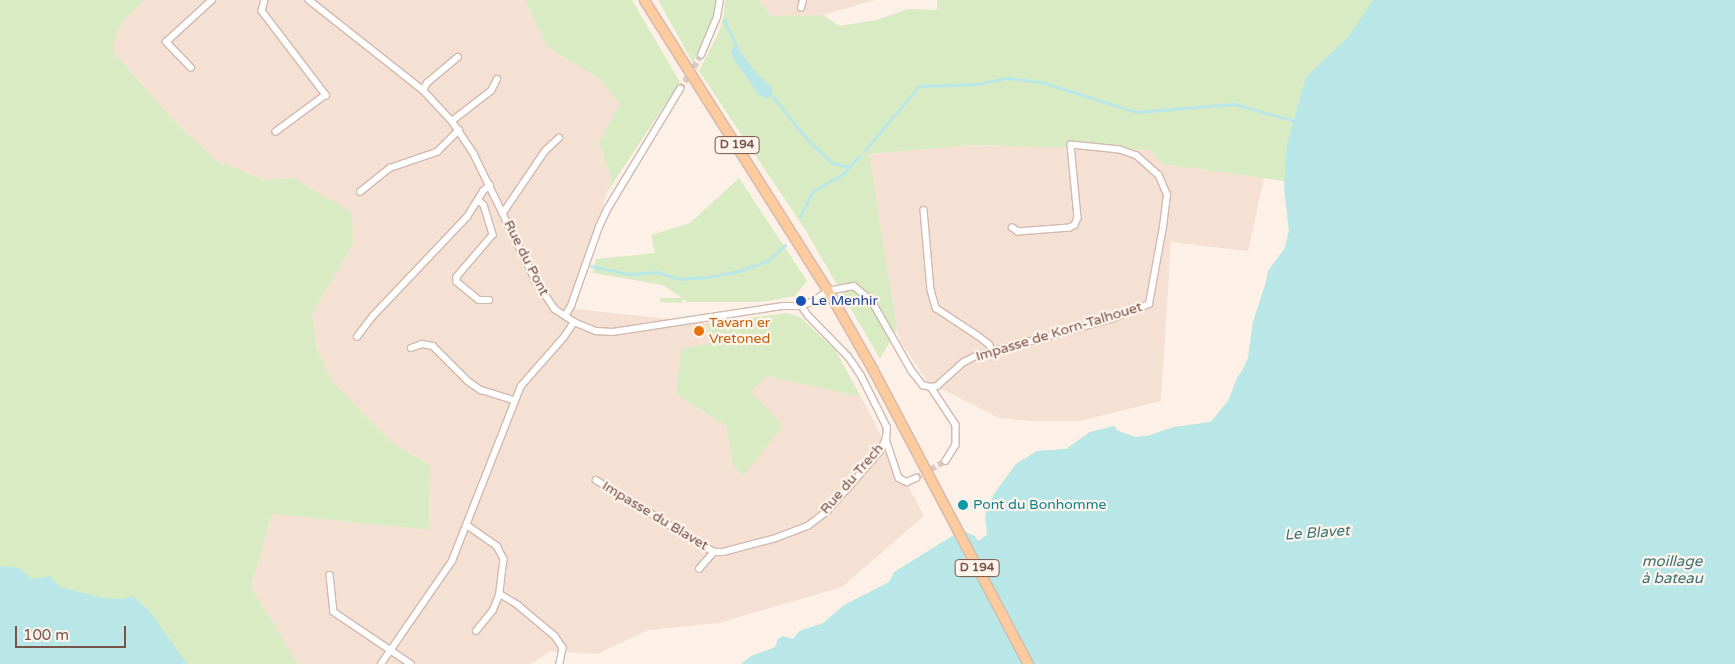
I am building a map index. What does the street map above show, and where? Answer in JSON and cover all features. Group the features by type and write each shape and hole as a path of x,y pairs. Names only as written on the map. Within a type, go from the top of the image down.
{"main road":[{"name":"D 194","path":"644,0 828,291 927,472 1028,664"}],"street":[{"path":"190,68 166,42 212,0"},
{"path":"265,0 262,11 326,95 276,132"},
{"name":"Rue du Pont","path":"308,0 424,90 452,121 490,185 536,281 547,299 574,322 596,331 613,332 783,306 801,306 814,301 828,291"},
{"path":"701,56 718,17 720,0"},
{"path":"801,8 803,0"},
{"path":"424,90 427,83 458,57"},
{"path":"452,121 491,91 497,79"},
{"path":"565,316 605,214 629,170 680,89"},
{"path":"360,192 390,168 437,152 459,130"},
{"path":"503,213 544,151 559,138"},
{"name":"Impasse de Korn-Talhouet","path":"930,388 936,386 964,362 1144,308 1149,304 1152,299 1164,227 1167,195 1164,184 1153,170 1130,152 1071,145 1078,218 1075,225 1070,228 1018,232 1012,228"},
{"path":"358,337 372,316 468,217 479,201 483,191 490,185"},
{"path":"479,201 484,205 493,235 457,277 457,282 479,300 490,300"},
{"path":"924,210 931,290 936,308 977,334 989,344 993,352"},
{"path":"828,291 854,286 864,293 880,314 912,371 923,385 930,388 950,415 958,432 956,446 946,461"},
{"name":"Rue du Trech","path":"714,552 723,552 776,538 808,526 828,511 847,490 880,451 886,439 887,428 861,376 848,357 808,316 801,306"},
{"path":"381,664 446,572 467,525 521,386 564,337 574,322"},
{"path":"411,348 422,344 433,346 468,382 481,390 514,400"},
{"path":"886,439 899,478 907,482 916,478"},
{"name":"Impasse du Blavet","path":"596,480 714,552"},
{"path":"467,525 497,546 502,552 504,559 500,594 493,610 477,631"},
{"path":"699,569 714,552"},
{"path":"330,575 334,612 411,664"},
{"path":"500,594 518,605 555,636 563,648 560,664"}],"shaded area":[{"path":"144,0 525,0 547,47 600,79 621,104 599,143 611,177 575,309 707,323 711,343 676,394 726,426 733,466 751,392 766,376 861,397 924,516 842,587 719,623 648,630 597,654 551,651 531,664 298,664 251,587 272,514 429,530 430,465 392,443 332,381 317,349 312,314 353,244 293,178 264,180 217,161 177,124 114,53 114,40 122,22"},
{"path":"759,0 875,0 823,15 770,16"},
{"path":"973,145 1151,150 1162,164 1264,178 1248,251 1171,242 1161,401 1080,421 1030,421 999,418 928,382 900,341 892,307 869,154"}],"green space":[{"path":"0,0 144,0 122,22 114,40 114,53 177,124 217,161 264,180 293,178 352,213 353,244 312,314 317,349 332,381 392,443 430,465 429,530 272,514 251,587 298,664 30,664 0,593"},
{"path":"525,0 632,0 680,82 607,192 611,177 599,143 620,104 600,79 547,47"},
{"path":"658,0 716,0 712,20 693,63"},
{"path":"725,0 759,0 770,16 823,15 839,26 876,20 908,9 937,10 937,0 1735,0 1735,318 985,516 994,494 1016,464 1037,451 1066,449 1090,432 1114,426 1118,431 1136,437 1147,436 1174,427 1211,422 1228,401 1248,358 1253,322 1268,271 1285,248 1289,231 1284,181 1162,164 1151,150 973,145 869,154 897,329 880,359 806,231 699,71 719,32 724,14"},
{"path":"739,178 807,281 795,296 762,302 687,302 683,299 682,303 660,302 660,298 682,298 663,285 593,273 596,259 655,253 651,235 690,223"},
{"path":"788,313 800,317 835,350 861,397 766,376 751,392 783,426 743,476 733,466 726,426 676,394 681,349 711,343 707,323"}],"water":[{"path":"1373,0 1735,0 1735,664 741,664 751,656 775,647 778,639 783,636 793,639 799,631 823,623 844,605 889,582 894,572 957,533 965,532 975,536 978,541 987,535 985,516 994,494 1016,464 1037,451 1066,449 1090,432 1114,426 1118,431 1136,437 1147,436 1174,427 1211,422 1228,401 1248,358 1253,322 1268,271 1285,248 1289,231 1284,189 1287,144 1306,77 1348,37"},
{"path":"737,47 756,73 772,87 772,93 766,99 758,94 735,61 730,51"},
{"path":"0,566 20,568 31,579 50,576 60,587 103,598 122,599 133,596 151,613 187,664 0,664"}],"pier":[{"path":"956,530 963,530 1034,664 1022,664 953,533"}],"waterway":[{"path":"724,19 738,49"},
{"path":"865,150 919,86 978,84 1007,78 1045,83 1136,112 1234,104 1295,121"},
{"path":"771,94 808,140 833,163 848,167"},
{"path":"800,217 812,192 843,174 859,156"},
{"path":"591,266 630,274 657,272 680,279 708,277 739,271 768,261 785,245"}],"tunnel":[{"path":"680,89 701,55"},
{"path":"916,478 946,461"}],"place":[{"name":"Le Menhir","path":"801,301"},
{"name":"Tavarn er Vretoned","path":"699,331"},
{"name":"Pont du Bonhomme","path":"963,505"}],"water label":[{"name":"Le Blavet","path":"1317,533"},
{"name":"moillage à bateau","path":"1672,570"}]}
